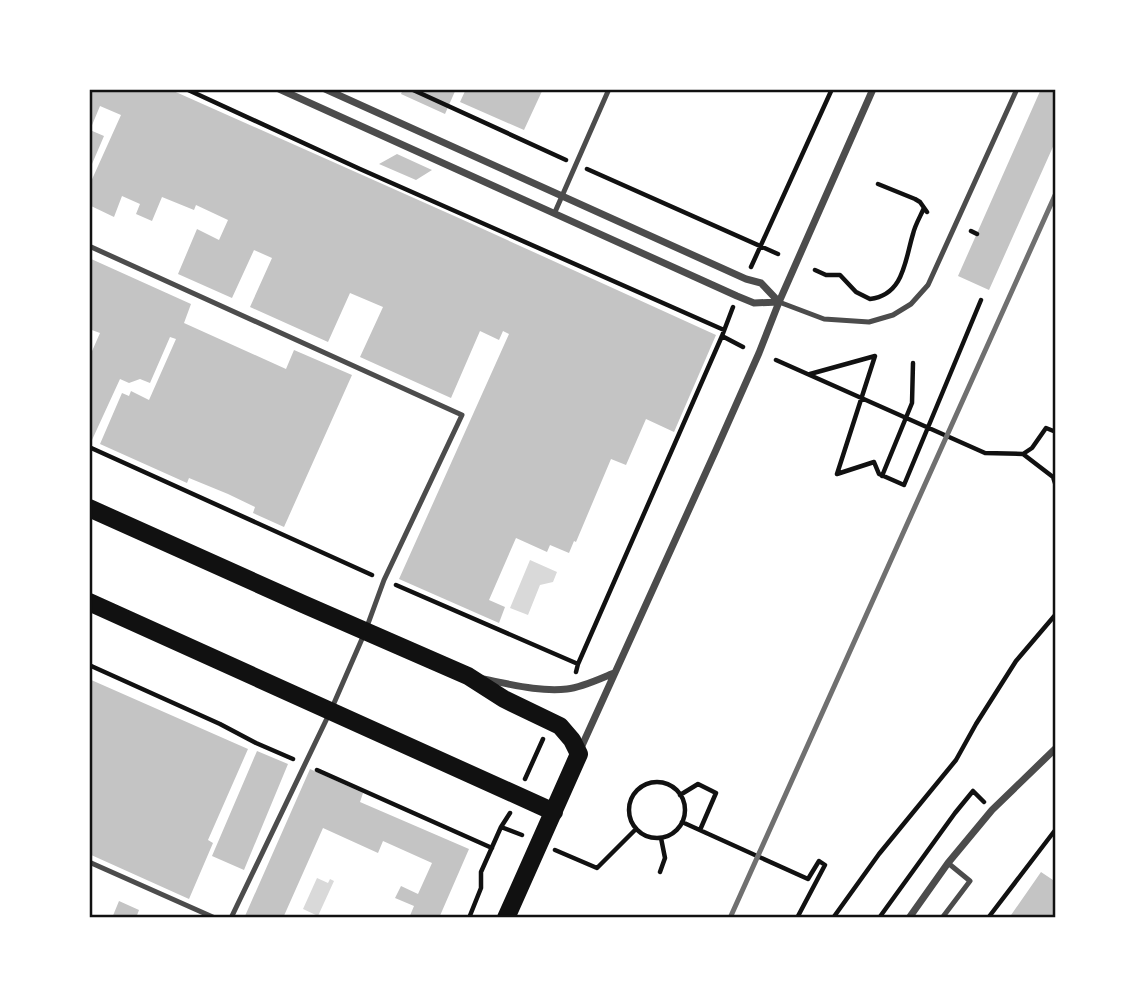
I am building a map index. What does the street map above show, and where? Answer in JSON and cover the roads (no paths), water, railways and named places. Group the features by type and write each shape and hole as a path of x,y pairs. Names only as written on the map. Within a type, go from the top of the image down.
{"highway":[{"path":"89,508 468,677 566,732 579,754 506,918"},
{"path":"89,602 554,812"}],"street":[{"path":"279,89 737,296 754,303 779,302"},
{"path":"326,89 761,284 779,302"},
{"path":"579,754 759,353 873,89"},
{"path":"468,677 554,690 588,684 615,672"},
{"path":"909,918 948,863 992,810 1056,747"}],"lane":[{"path":"555,212 609,89"},
{"path":"779,302 824,319 869,322 893,315 911,304 928,285 1017,89"},
{"path":"89,246 462,415 384,580 331,710 231,918"},
{"path":"89,862 215,918"},
{"path":"942,918 970,881 948,863"}],"railway":[{"path":"730,918 1056,193"}]}
